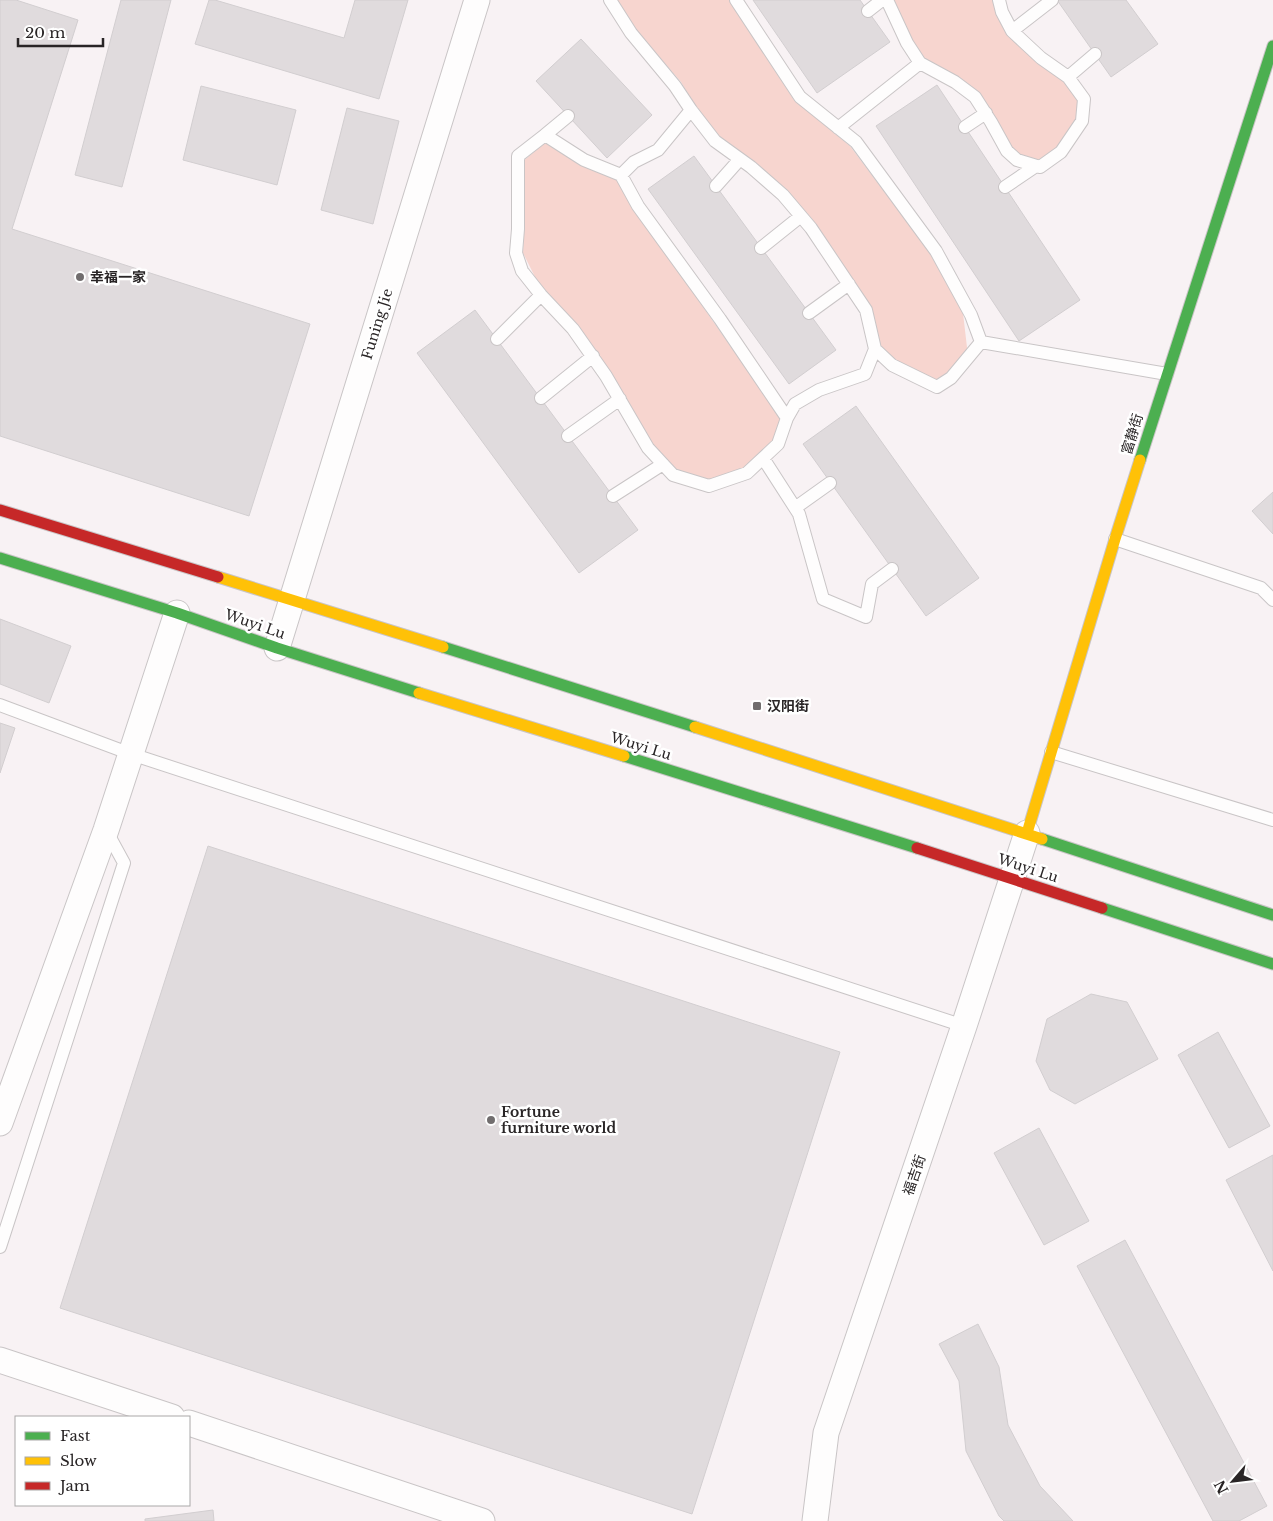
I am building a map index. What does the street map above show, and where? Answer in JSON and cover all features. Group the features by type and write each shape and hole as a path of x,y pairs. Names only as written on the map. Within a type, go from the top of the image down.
{"main road":[{"name":"富静街","path":"1027,833 1115,539 1273,46"},
{"path":"0,510 292,599 1027,833 1273,915"},
{"name":"Wuyi Lu","path":"0,558 177,613 277,648 1012,878 1273,964"}],"street":[{"name":"Funing Jie","path":"277,648 477,0"},
{"path":"0,1123 106,830 177,613"},
{"name":"福吉街","path":"816,1521 826,1433 964,1026 1027,833"},
{"path":"0,1360 169,1416"},
{"path":"190,1423 482,1521"}],"lane":[{"path":"610,0 631,33 675,86 715,141 784,194 801,216 866,310 875,349 892,365 937,387 951,378 981,342"},
{"path":"736,0 800,98 856,142 936,251 972,315 981,342"},
{"path":"868,11 882,0"},
{"path":"887,0 907,43 920,63 955,82 975,97 1007,151 1017,160 1040,167 1061,152 1082,121 1084,99 1068,77 1041,58 1012,31 998,0"},
{"path":"1012,31 1052,0"},
{"path":"1068,77 1095,54"},
{"path":"838,128 920,63"},
{"path":"621,175 634,162 658,150 691,110"},
{"path":"965,127 986,113"},
{"path":"568,116 518,156 518,229 516,253 522,271 541,295 573,328 620,399 648,448 673,475 709,486 747,472 778,444 787,418 795,404 819,390 865,374 875,349"},
{"path":"544,135 584,160 621,175 638,206 720,319 787,418"},
{"path":"716,186 740,159"},
{"path":"1005,187 1036,166"},
{"path":"761,248 801,216"},
{"path":"809,313 849,284"},
{"path":"497,339 541,295"},
{"path":"981,342 1167,374"},
{"path":"541,398 592,356"},
{"path":"568,436 620,399"},
{"path":"763,458 798,514 823,599 866,617 872,584 892,569"},
{"path":"613,496 663,464"},
{"path":"795,508 830,483"},
{"path":"1115,539 1261,588 1273,600"},
{"path":"0,705 131,754 964,1026"},
{"path":"1051,752 1273,820"},
{"path":"0,1246 124,864 106,830"}],"shaded area":[{"path":"617,0 729,0 794,100 850,146 928,250 963,313 968,356 947,374 935,380 895,361 880,348 813,220 785,188 741,152 717,136 695,106 681,82 635,29"},
{"path":"891,0 995,0 998,10 1064,79 1079,99 1079,119 1058,147 1041,162 1019,157 1011,149 994,118 924,61"},
{"path":"545,143 580,164 619,180 634,208 782,420 774,441 749,467 710,481 676,469 652,445 538,283 523,253 523,161"}],"building":[{"name":"幸福一家","path":"0,0 16,0 78,20 12,229 310,324 249,516 0,436"},
{"path":"121,0 171,0 122,187 75,175"},
{"path":"209,0 215,0 344,38 355,0 408,0 379,99 195,44"},
{"path":"753,0 860,0 890,42 817,93"},
{"path":"1057,0 1126,0 1158,44 1111,77"},
{"path":"581,39 652,115 607,158 536,81"},
{"path":"937,85 1080,300 1019,341 876,126"},
{"path":"201,86 296,110 277,185 183,160"},
{"path":"347,108 399,121 373,224 321,210"},
{"path":"694,156 836,350 789,384 648,189"},
{"path":"475,310 638,530 579,573 417,353"},
{"path":"856,406 979,578 926,616 803,444"},
{"path":"1273,492 1273,534 1252,511"},
{"path":"0,619 71,646 49,703 0,684"},
{"path":"0,723 15,728 0,773"},
{"path":"208,846 840,1052 692,1514 60,1308"},
{"path":"1091,994 1127,1002 1158,1059 1075,1104 1050,1090 1036,1061 1047,1019"},
{"path":"1218,1032 1270,1126 1229,1148 1178,1055"},
{"path":"1039,1128 1089,1221 1044,1245 994,1153"},
{"path":"1273,1155 1273,1271 1226,1180"},
{"path":"1125,1240 1267,1506 1239,1521 1213,1521 1077,1266"},
{"path":"978,1324 999,1367 1008,1425 1040,1486 1073,1521 1004,1521 999,1516 966,1451 959,1381 939,1344"},
{"path":"213,1510 214,1521 145,1521 145,1519"}],"traffic: fast":[{"path":"1140,460 1273,46"},
{"path":"0,558 177,613 277,648 419,693"},
{"path":"443,647 695,727"},
{"path":"624,756 917,848"},
{"path":"1042,839 1273,915"},
{"path":"1102,908 1273,964"}],"traffic: slow":[{"path":"1027,833 1140,460"},
{"path":"218,577 443,647"},
{"path":"419,693 624,756"},
{"path":"695,727 1042,839"}],"traffic: jam":[{"path":"0,510 218,577"},
{"path":"917,848 1102,908"}],"place":[{"name":"幸福一家","path":"80,277"},
{"name":"汉阳街","path":"757,706"},
{"name":"Fortune furniture world","path":"491,1120"}]}
